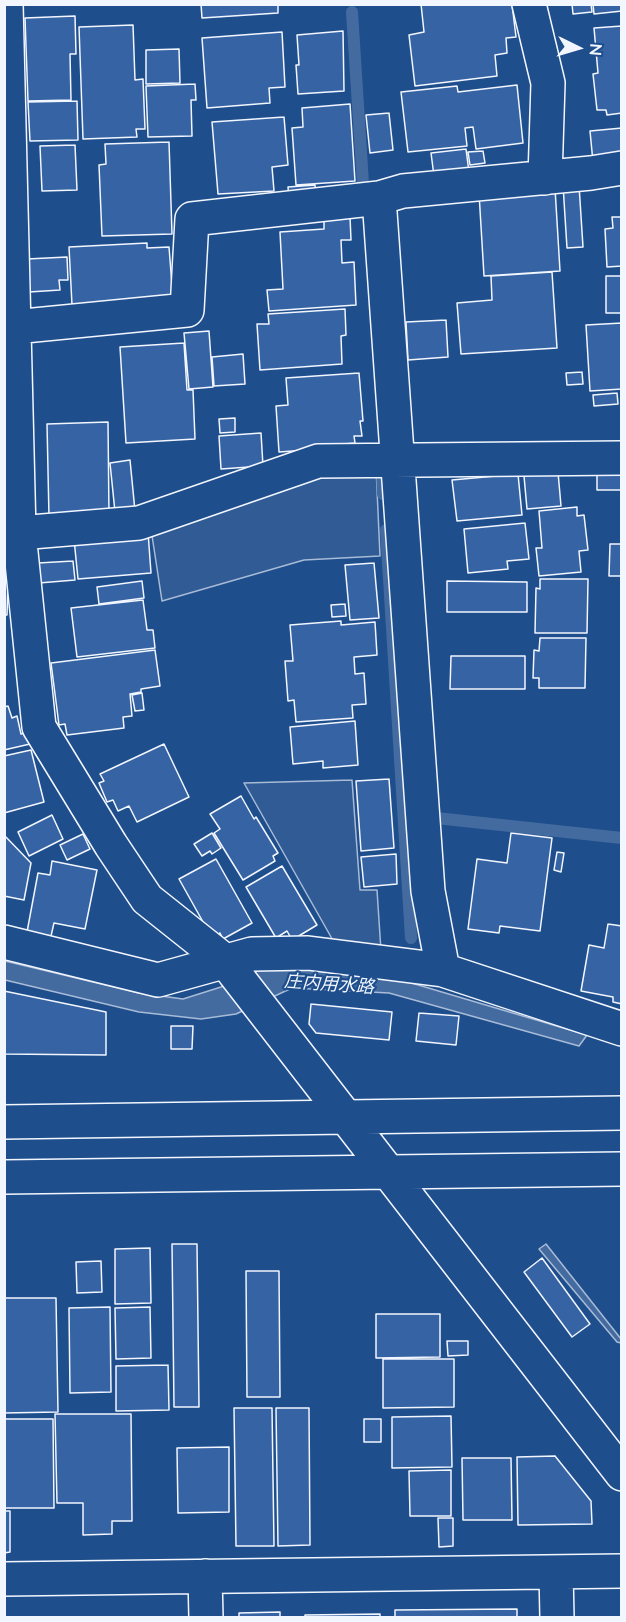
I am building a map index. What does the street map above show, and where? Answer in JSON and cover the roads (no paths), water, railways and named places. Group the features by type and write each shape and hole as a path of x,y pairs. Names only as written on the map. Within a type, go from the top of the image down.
{"street":[{"path":"6,4 19,533 39,727 111,846 147,899 230,967 621,1473"},
{"path":"529,4 548,83 545,178"},
{"path":"14,327 187,310 192,219 380,198 403,191 545,178 621,168"},
{"path":"380,198 428,891 443,970"},
{"path":"19,533 139,523 318,461 621,458"},
{"path":"4,942 158,980 230,967 252,954 308,953 443,970 621,1029"},
{"path":"4,1122 621,1113"},
{"path":"4,1177 621,1169"},
{"path":"4,1579 621,1571"},
{"path":"556,1572 556,1617"},
{"path":"206,1576 206,1617"}],"water":[{"name":"庄内用水路","path":"5,961 139,993 183,999 221,987 265,966 398,979 587,1035 579,1046 389,993 292,988 236,1014 201,1019 139,1012 5,980"},
{"path":"546,1244 621,1339 621,1343 617,1342 539,1249"}],"waterway":[{"path":"352,12 363,184"},
{"path":"382,470 383,494"},
{"path":"386,530 411,938"},
{"path":"436,818 622,838"}]}
